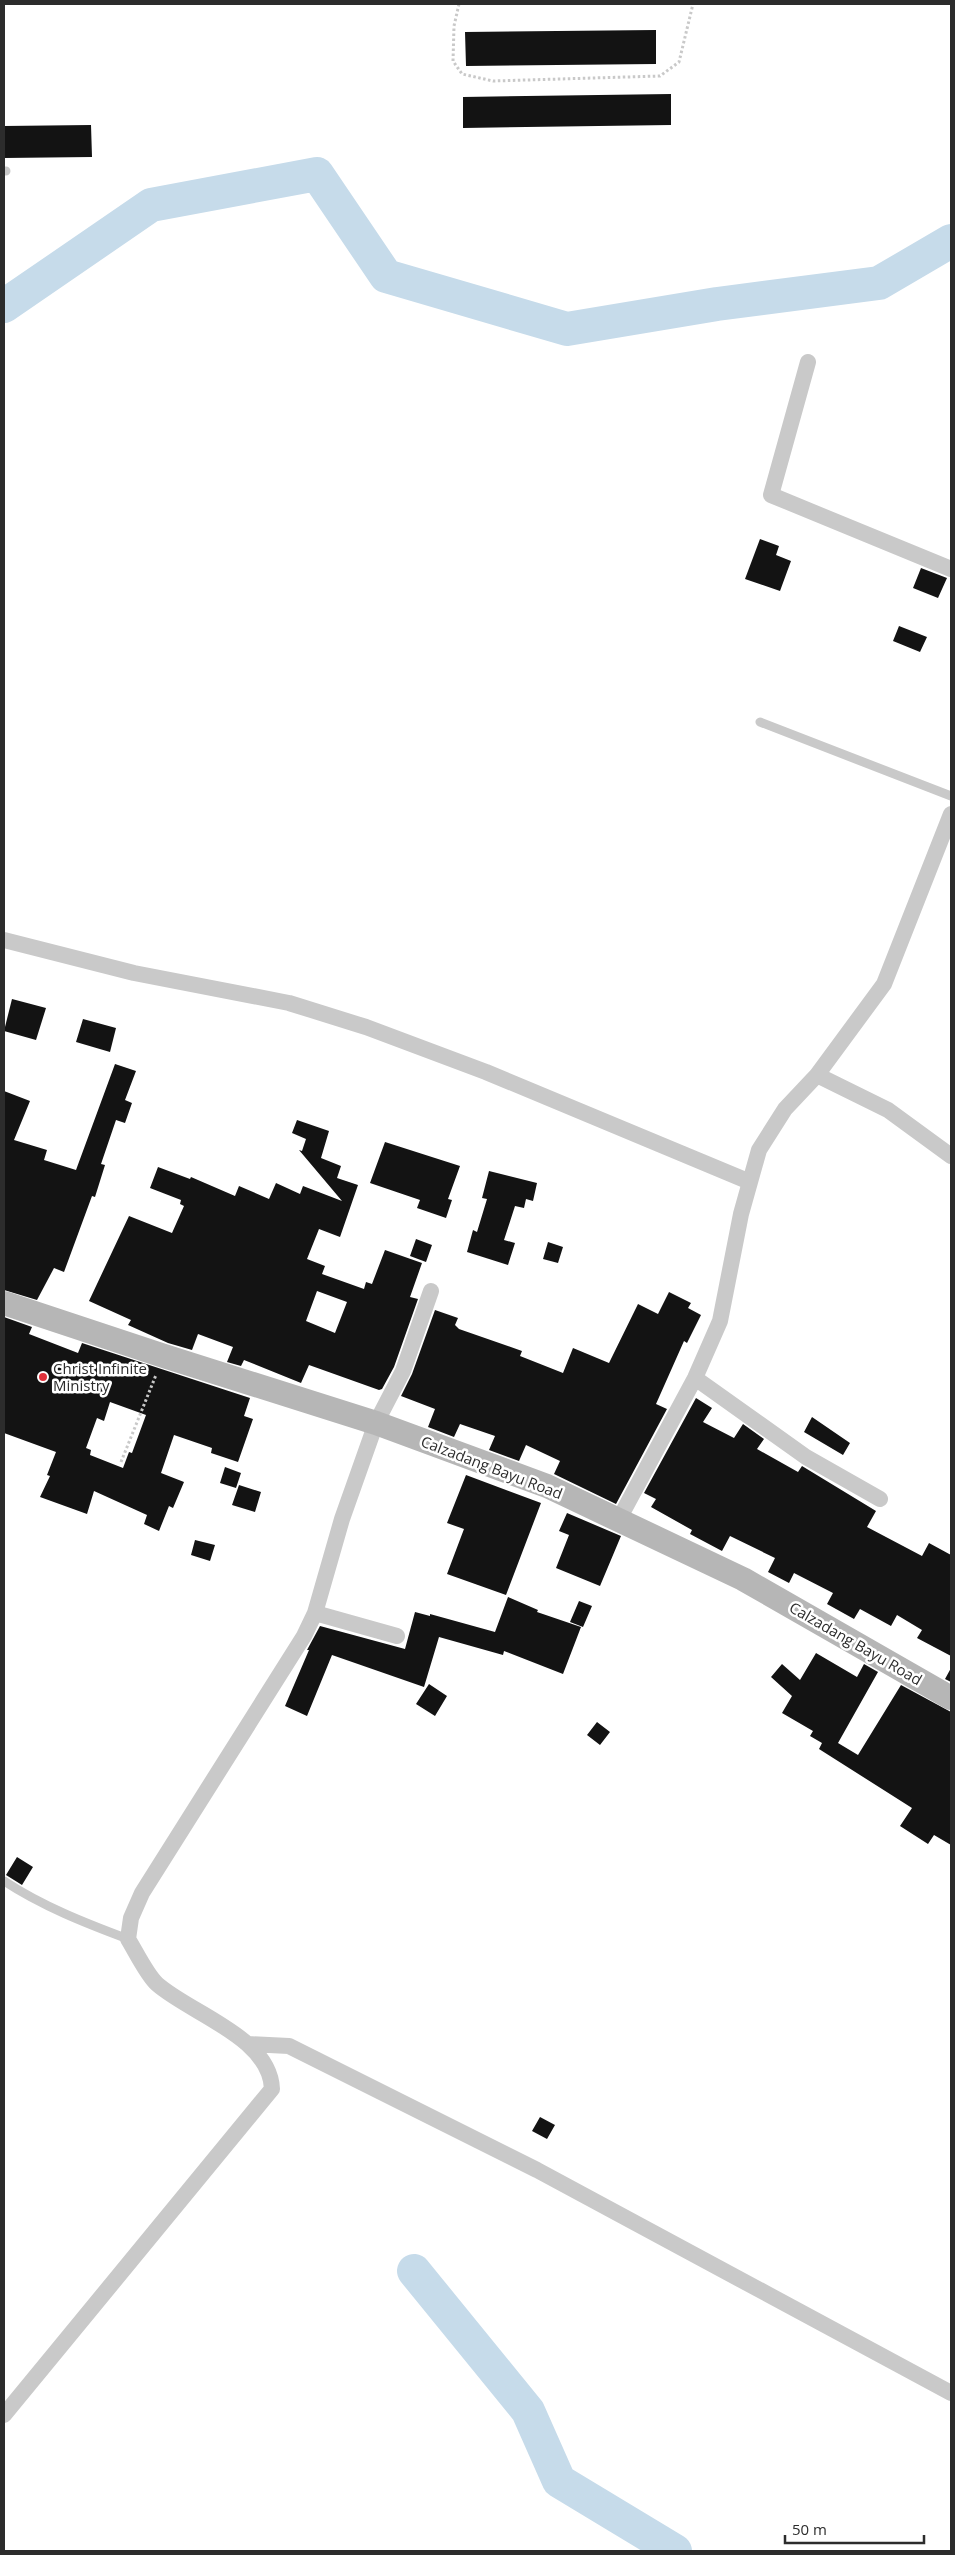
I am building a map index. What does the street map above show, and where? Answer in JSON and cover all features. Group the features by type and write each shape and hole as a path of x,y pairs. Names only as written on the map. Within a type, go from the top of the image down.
{"street":[{"path":"808,362 770,495 951,569"},
{"path":"618,1521 695,1378 720,1321 741,1214 760,1150 775,1123 817,1075 884,984 951,814"},
{"path":"4,940 134,973 289,1003 366,1027 486,1072 750,1182"},
{"path":"817,1075 888,1110 951,1156"},
{"path":"4,2415 272,2088 272,2074 248,2044 156,1984 128,1940 131,1918 142,1893 304,1636 315,1613 342,1519 376,1423 403,1371 431,1291"},
{"name":"Calzadang Bayu Road","path":"4,1303 376,1423 547,1486 618,1521 743,1578 951,1698"},
{"path":"695,1378 806,1456 880,1499"},
{"path":"315,1613 397,1636"},
{"path":"248,2044 289,2046 536,2170 949,2387"}],"lane":[{"path":"760,722 951,796"},
{"path":"4,1881 80,1921 128,1940"}],"path":[{"path":"459,4 454,26 453,61 462,74 492,81 660,76 679,62 693,4"},
{"path":"121,1462 164,1356"}],"building":[{"path":"656,30 656,64 466,66 465,32"},
{"path":"671,94 671,125 463,128 463,97"},
{"path":"91,125 92,157 4,158 4,126"},
{"path":"760,539 779,546 776,555 791,561 780,591 745,579"},
{"path":"921,568 947,578 938,598 913,588"},
{"path":"899,626 927,637 920,652 893,641"},
{"path":"12,999 46,1008 36,1040 4,1031"},
{"path":"83,1019 116,1028 110,1052 76,1042"},
{"path":"115,1064 136,1071 125,1100 132,1103 125,1123 116,1120 101,1164 105,1165 95,1197 92,1196 64,1272 54,1268 37,1300 4,1290 4,1091 30,1101 14,1140 47,1150 44,1160 76,1170"},
{"path":"297,1120 329,1131 321,1158 341,1166 337,1178 358,1185 340,1237 319,1229 307,1259 325,1266 322,1274 364,1289 366,1282 372,1284 385,1250 422,1263 410,1297 418,1299 394,1367 382,1389 379,1390 309,1365 301,1383 244,1360 241,1366 227,1362 233,1347 198,1334 192,1350 168,1343 128,1325 131,1320 89,1301 129,1216 172,1233 184,1206 180,1204 181,1200 150,1188 158,1167 190,1179 191,1177 235,1196 239,1186 269,1199 276,1183 300,1194 303,1186 342,1201 299,1150 302,1151 306,1139 292,1133","holes":["317,1291 347,1302 335,1333 306,1321"]},
{"path":"385,1142 460,1166 448,1199 452,1200 446,1218 417,1208 420,1200 370,1183"},
{"path":"489,1171 537,1183 533,1201 526,1199 524,1208 515,1206 504,1240 515,1243 508,1265 467,1252 473,1230 477,1232 487,1199 482,1198"},
{"path":"416,1239 432,1245 426,1262 410,1256"},
{"path":"548,1242 563,1247 558,1263 543,1259"},
{"path":"669,1292 691,1303 688,1308 701,1315 687,1343 684,1341 656,1404 667,1409 616,1504 554,1474 560,1461 526,1445 519,1461 489,1450 495,1436 460,1424 454,1437 428,1427 435,1409 401,1396 412,1374 435,1310 458,1318 455,1325 459,1329 522,1351 520,1356 563,1373 573,1348 609,1363 638,1304 658,1314"},
{"path":"4,1317 32,1327 29,1334 78,1353 82,1343 250,1398 244,1416 253,1419 238,1462 211,1453 212,1448 174,1435 161,1473 184,1482 173,1508 169,1506 159,1531 144,1524 147,1515 94,1491 87,1514 40,1497 50,1476 47,1475 56,1452 4,1433","holes":["110,1402 146,1415 132,1453 129,1452 123,1468 90,1455 91,1450 86,1448 97,1418 104,1421"]},
{"path":"696,1398 712,1408 703,1422 734,1438 743,1424 764,1439 757,1449 798,1472 802,1466 876,1511 867,1527 922,1556 929,1543 951,1555 951,1656 917,1638 922,1630 897,1615 891,1626 860,1609 854,1619 827,1604 833,1593 794,1573 789,1583 768,1572 775,1558 730,1536 722,1551 690,1534 692,1530 651,1507 656,1499 644,1493"},
{"path":"812,1417 850,1443 843,1455 804,1432"},
{"path":"225,1467 241,1473 236,1488 220,1483"},
{"path":"466,1475 541,1503 506,1595 447,1574 464,1529 447,1523"},
{"path":"239,1485 261,1492 255,1512 232,1505"},
{"path":"567,1513 621,1536 600,1586 556,1568 569,1535 559,1531"},
{"path":"195,1540 215,1545 210,1561 191,1555"},
{"path":"508,1597 538,1610 537,1612 581,1627 563,1674 504,1651 503,1655 439,1637 424,1687 332,1655 307,1716 285,1706 309,1650 307,1650 320,1626 405,1649 415,1612 430,1616 430,1614 495,1632"},
{"path":"579,1601 592,1606 583,1627 570,1622"},
{"path":"816,1653 857,1677 864,1664 878,1672 838,1743 858,1755 901,1685 951,1712 951,1845 934,1835 928,1844 900,1826 912,1808 819,1749 822,1743 810,1736 813,1731 782,1713 792,1696 771,1677 782,1664 800,1680"},
{"path":"951,1668 951,1682 945,1679"},
{"path":"429,1684 447,1696 435,1716 416,1704"},
{"path":"597,1722 610,1732 600,1745 587,1735"},
{"path":"17,1857 33,1867 22,1885 6,1875"},
{"path":"540,2117 555,2125 547,2139 532,2131"}],"waterway":[{"path":"4,306 151,205 317,174 386,276 567,329 717,304 879,283 951,241"},
{"path":"414,2271 528,2411 559,2481 675,2551"}],"place":[{"name":"Christ Infinite Ministry","path":"43,1377"}]}
